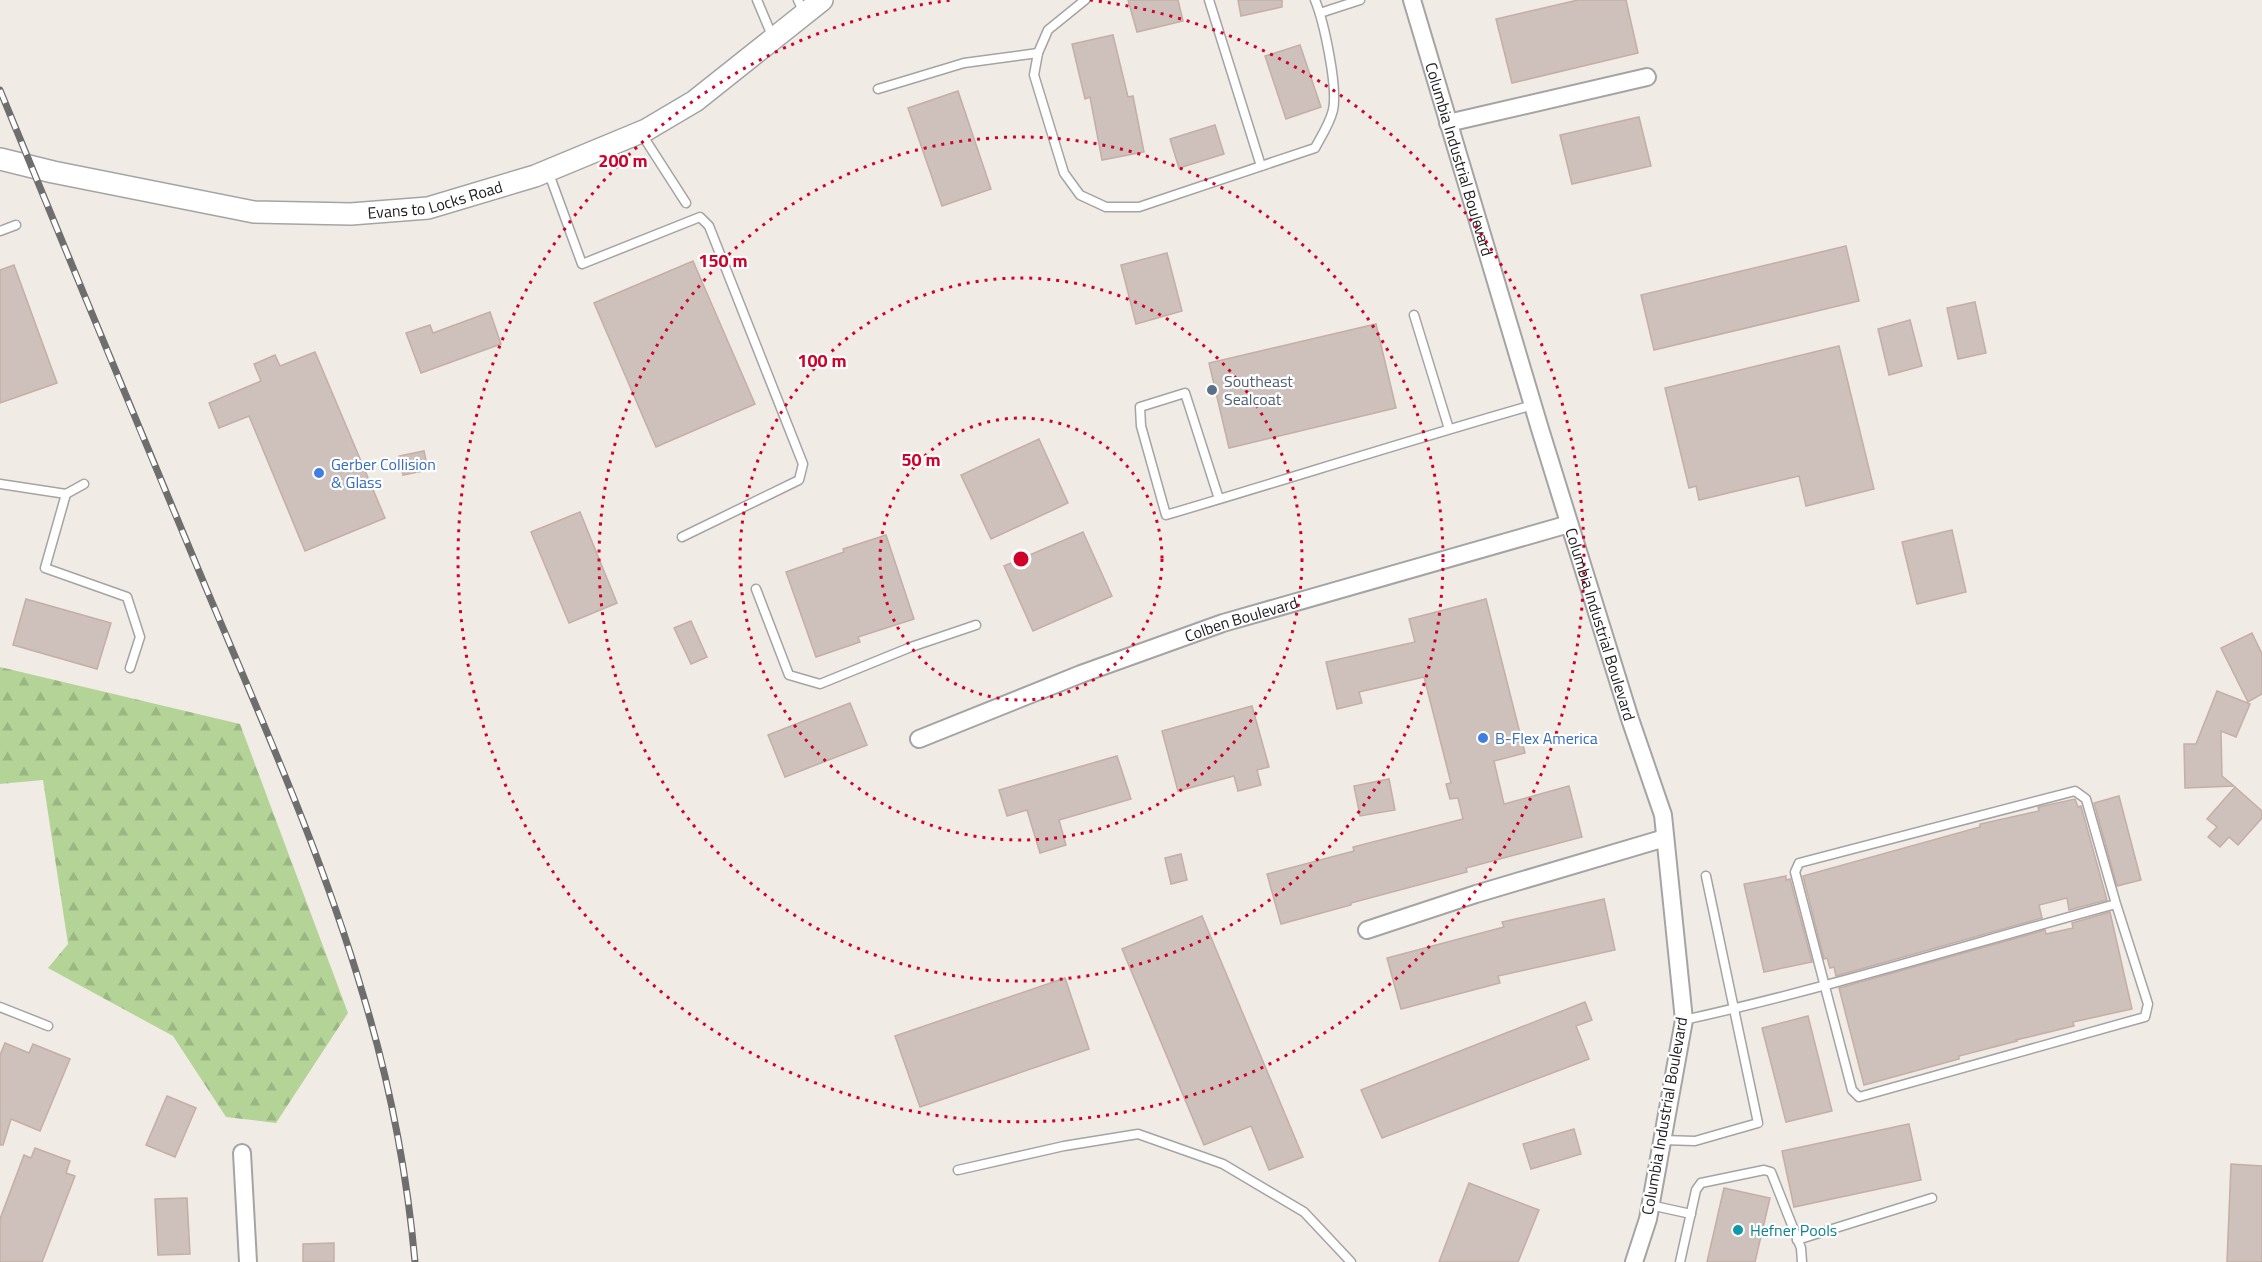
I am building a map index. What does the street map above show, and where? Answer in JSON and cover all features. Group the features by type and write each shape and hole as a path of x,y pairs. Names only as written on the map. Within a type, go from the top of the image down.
{"street":[{"name":"Evans to Locks Road","path":"0,159 53,172 254,212 351,214 428,208 548,171 641,133 695,101 774,39 801,7 822,0"},
{"name":"Columbia Industrial Boulevard","path":"1412,0 1569,524 1630,719 1664,815 1684,1020 1650,1205 1634,1262"},
{"path":"1448,123 1647,77"},
{"name":"Colben Boulevard","path":"919,739 1081,674 1223,623 1569,524"},
{"path":"1366,930 1476,894 1665,838"},
{"path":"242,1153 248,1262"}],"lane":[{"path":"757,0 774,39"},
{"path":"1084,0 1048,30 1038,53 1034,75 1064,173 1080,195 1106,207 1139,207 1315,148 1333,110 1333,84 1320,13 1315,0"},
{"path":"1209,0 1261,166"},
{"path":"1320,13 1360,0"},
{"path":"878,89 963,63 1038,53"},
{"path":"641,133 686,203"},
{"path":"548,171 582,264 700,216 709,226 803,464 799,480 681,537"},
{"path":"0,231 16,225"},
{"path":"1414,315 1449,429"},
{"path":"1219,499 1185,393 1140,407 1141,426 1166,515 1533,405"},
{"path":"0,484 66,494 84,484"},
{"path":"66,494 45,568 127,597 140,637 130,668"},
{"path":"756,589 789,675 820,684 911,647 976,625"},
{"path":"2075,791 2086,799 2116,904 2148,1004 2145,1017 1859,1097 1852,1090 1795,872 1799,863 2075,791"},
{"path":"1662,1140 1695,1141 1758,1123 1706,876"},
{"path":"1684,1020 1735,1009 2116,904"},
{"path":"0,1007 48,1026"},
{"path":"958,1170 1064,1146 1138,1134 1222,1164 1304,1212 1351,1262"},
{"path":"1680,1262 1696,1190 1701,1183 1764,1170 1771,1172 1801,1248 1802,1262"},
{"path":"1797,1240 1932,1198"},
{"path":"1650,1205 1691,1214"}],"green space":[{"path":"0,667 240,724 348,1013 276,1123 226,1117 173,1036 48,968 68,944 43,780 0,784"}],"building":[{"path":"1128,0 1178,0 1183,21 1137,32"},
{"path":"1238,0 1282,0 1282,7 1241,16"},
{"path":"1578,0 1626,0 1638,53 1512,83 1496,19"},
{"path":"1113,35 1128,97 1133,96 1144,152 1102,160 1090,97 1085,99 1072,44"},
{"path":"1300,45 1321,107 1286,119 1265,56"},
{"path":"958,91 991,189 942,206 908,108"},
{"path":"1639,117 1651,166 1572,184 1560,135"},
{"path":"1215,125 1224,154 1179,168 1170,139"},
{"path":"1846,246 1859,301 1654,350 1641,295"},
{"path":"1167,253 1182,311 1136,324 1121,265"},
{"path":"693,261 755,404 656,447 594,303"},
{"path":"14,265 57,383 0,403 0,270"},
{"path":"1975,302 1986,353 1958,359 1947,308"},
{"path":"490,312 501,344 421,373 406,333 430,325 433,333"},
{"path":"1910,320 1922,366 1889,375 1878,329"},
{"path":"1376,324 1396,408 1229,448 1209,363"},
{"path":"1839,346 1874,489 1806,506 1799,476 1699,500 1696,486 1689,488 1665,388"},
{"name":"Gerber Collision & Glass","path":"315,352 385,518 305,551 249,416 219,428 209,403 261,381 254,364 275,355 280,366"},
{"path":"1039,439 1068,503 991,539 961,475"},
{"path":"424,451 428,470 403,475 399,456"},
{"path":"580,512 617,603 569,623 531,532"},
{"path":"1952,530 1966,592 1917,604 1902,542"},
{"path":"1083,532 1112,596 1033,631 1004,566"},
{"path":"886,535 914,619 858,637 860,642 816,657 786,572"},
{"path":"26,599 111,623 97,669 13,645"},
{"path":"1486,599 1525,753 1494,761 1504,804 1569,786 1582,837 1466,868 1467,872 1281,924 1267,874 1354,851 1353,847 1463,819 1458,798 1450,799 1446,784 1451,783 1424,677 1359,692 1362,703 1337,709 1326,662 1415,642 1409,619"},
{"path":"691,621 707,657 691,664 674,628"},
{"path":"2252,633 2262,654 2262,694 2248,702 2221,648"},
{"path":"2217,691 2250,704 2236,737 2221,731 2222,776 2234,786 2185,788 2184,744 2196,744"},
{"path":"850,703 867,745 785,777 768,735"},
{"path":"1252,706 1269,767 1257,770 1261,785 1238,791 1234,776 1178,791 1162,731"},
{"path":"1117,756 1131,799 1059,820 1066,845 1040,853 1027,810 1007,816 999,790"},
{"path":"1389,779 1395,810 1360,816 1354,786"},
{"path":"2235,787 2262,811 2262,818 2238,845 2229,837 2220,847 2208,837 2217,827 2207,819"},
{"path":"2119,796 2141,880 2117,886 2094,803"},
{"path":"2075,799 2078,807 2081,806 2107,900 2069,910 2067,898 2039,905 2042,918 1836,976 1834,967 1830,968 1827,958 1824,959 1803,876 1980,827 1980,824 2039,811 2038,807"},
{"path":"1181,854 1187,880 1171,884 1165,858"},
{"path":"1786,876 1786,880 1790,879 1812,962 1764,972 1744,884"},
{"path":"1604,899 1615,950 1498,976 1500,983 1401,1009 1387,958 1504,927 1502,922"},
{"path":"2110,912 2132,1009 2073,1022 2074,1026 1959,1056 1959,1059 1864,1085 1839,988 2045,930 2046,934 2073,928 2072,923"},
{"path":"1202,916 1303,1157 1269,1170 1251,1126 1204,1145 1122,949"},
{"path":"1065,978 1089,1049 920,1107 895,1036"},
{"path":"1585,1002 1592,1020 1576,1026 1589,1059 1382,1138 1361,1090"},
{"path":"1808,1016 1832,1111 1786,1122 1762,1028"},
{"path":"5,1043 29,1053 33,1044 70,1059 40,1131 11,1119 3,1145 0,1145 0,1055"},
{"path":"167,1096 196,1108 175,1157 146,1145"},
{"path":"1909,1124 1921,1180 1794,1207 1782,1151"},
{"path":"1574,1129 1581,1154 1531,1169 1523,1144"},
{"path":"35,1148 70,1161 66,1173 75,1176 42,1262 0,1262 0,1219 24,1155 31,1158"},
{"path":"2231,1164 2262,1166 2262,1262 2227,1262"},
{"path":"1469,1183 1539,1210 1518,1262 1439,1262"},
{"name":"Hefner Pools","path":"1724,1188 1770,1198 1755,1262 1707,1262"},
{"path":"187,1198 190,1254 158,1255 155,1199"},
{"path":"334,1243 334,1262 303,1262 303,1244"}],"railway":[{"path":"0,90 270,740 330,893 364,998 389,1096 402,1162 415,1262"}],"place":[{"name":"Southeast Sealcoat","path":"1212,390"},
{"name":"Gerber Collision & Glass","path":"319,473"},
{"name":"B-Flex America","path":"1483,738"},
{"name":"Hefner Pools","path":"1738,1230"}]}
